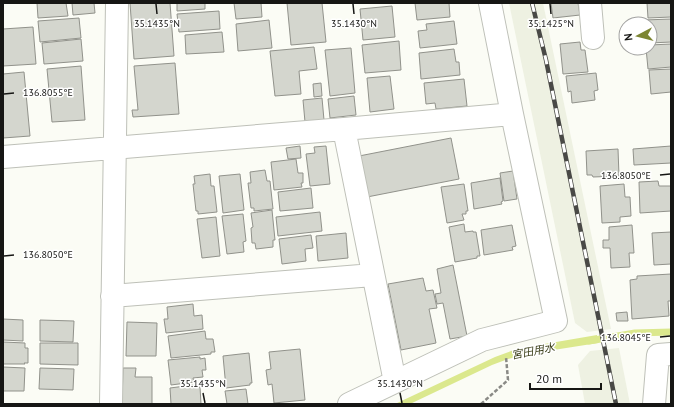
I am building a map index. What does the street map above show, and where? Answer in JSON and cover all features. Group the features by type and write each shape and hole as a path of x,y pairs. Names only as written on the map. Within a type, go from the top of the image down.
{"street":[{"path":"111,404 116,3"},
{"path":"349,404 482,340 556,321 490,3"},
{"path":"590,3 593,38"},
{"path":"3,157 512,114"},
{"path":"344,129 395,382"},
{"path":"112,296 373,275"},
{"path":"654,404 658,355 671,354"}],"path":[{"path":"481,404 508,380 507,365"}],"shaded area":[{"path":"509,3 543,3 611,329 587,332 575,323"},
{"path":"619,348 630,404 585,404 578,365 590,351"}],"water":[{"path":"597,335 598,343 528,354 508,359 492,365 410,404 395,404 511,351"}],"building":[{"path":"37,3 66,3 68,16 38,18"},
{"path":"72,3 94,3 95,13 73,15"},
{"path":"130,3 170,3 174,56 134,59"},
{"path":"177,3 205,3 205,9 177,11"},
{"path":"234,3 261,3 262,17 236,19"},
{"path":"287,3 322,3 326,42 291,45"},
{"path":"415,3 449,3 450,17 417,20"},
{"path":"551,3 578,3 580,15 553,18"},
{"path":"647,3 671,3 671,17 648,16"},
{"path":"392,6 395,37 363,40 360,9"},
{"path":"219,11 220,29 179,32 177,14"},
{"path":"79,18 81,38 40,42 38,21"},
{"path":"658,19 671,19 671,42 658,43"},
{"path":"269,20 272,48 238,51 236,24"},
{"path":"454,21 457,44 420,48 418,31 427,30 426,24"},
{"path":"33,27 36,64 3,66 3,29"},
{"path":"222,32 224,52 186,54 185,35"},
{"path":"81,39 83,61 44,64 42,43"},
{"path":"399,41 401,70 365,73 362,45"},
{"path":"580,42 581,50 585,50 588,72 563,74 560,44"},
{"path":"671,44 671,67 648,69 647,56 658,56 658,45"},
{"path":"314,47 317,69 299,71 301,94 275,96 270,51"},
{"path":"351,48 355,93 330,96 325,50"},
{"path":"454,49 456,62 459,62 460,75 421,79 419,53"},
{"path":"175,63 179,114 133,117 132,110 138,110 134,66"},
{"path":"81,66 85,120 52,122 47,69"},
{"path":"671,69 671,92 651,94 649,70"},
{"path":"24,72 30,136 3,138 3,74"},
{"path":"596,73 598,90 594,91 595,100 572,103 571,91 568,92 566,76"},
{"path":"390,76 394,109 370,112 367,78"},
{"path":"464,79 467,106 436,109 435,103 426,104 424,83"},
{"path":"321,83 322,96 314,97 313,84"},
{"path":"354,96 356,115 330,118 328,99"},
{"path":"322,98 324,120 305,122 303,100"},
{"path":"451,138 459,179 367,197 359,156"},
{"path":"300,146 301,158 288,159 286,148"},
{"path":"326,146 330,184 310,186 306,154 315,153 314,147"},
{"path":"671,146 671,163 634,165 633,149"},
{"path":"618,149 619,176 593,177 592,175 587,175 586,151"},
{"path":"296,159 298,173 303,173 303,183 301,183 302,187 274,190 271,162"},
{"path":"265,170 267,181 270,181 273,209 254,211 254,208 251,208 248,183 251,183 250,172"},
{"path":"513,171 517,199 504,201 500,173"},
{"path":"210,174 211,186 214,186 217,212 198,214 198,211 196,211 193,184 195,184 194,176"},
{"path":"240,174 244,210 223,213 219,176"},
{"path":"500,178 503,201 501,202 502,204 474,209 471,183"},
{"path":"658,181 659,186 671,186 671,211 640,213 639,182"},
{"path":"464,184 468,211 466,211 466,214 462,214 464,220 447,223 441,187"},
{"path":"624,184 625,197 630,197 631,216 620,217 620,222 602,223 600,186"},
{"path":"311,188 313,208 280,211 278,192"},
{"path":"272,210 275,240 273,240 273,247 256,249 255,243 252,243 251,228 253,227 251,213"},
{"path":"320,212 322,231 278,236 276,217"},
{"path":"243,214 246,241 243,242 244,252 227,254 222,216"},
{"path":"216,217 220,256 202,258 197,219"},
{"path":"464,224 465,232 476,232 480,256 477,256 477,258 455,262 449,227"},
{"path":"512,225 516,246 512,247 513,250 484,255 481,230"},
{"path":"632,225 634,253 629,253 630,267 611,268 610,248 603,248 603,240 609,240 609,227"},
{"path":"671,232 671,264 654,265 652,233"},
{"path":"346,233 348,258 318,261 316,236"},
{"path":"311,235 313,248 305,249 306,261 282,264 279,239"},
{"path":"453,265 467,336 450,339 443,303 437,304 435,294 441,293 437,269"},
{"path":"671,274 671,301 668,301 669,316 632,319 630,280 637,279 637,276"},
{"path":"423,278 426,291 433,290 437,308 429,309 436,343 401,350 388,284"},
{"path":"193,304 194,316 202,315 203,329 166,333 164,319 168,319 167,307"},
{"path":"627,312 628,321 617,321 616,313"},
{"path":"3,319 23,320 23,341 3,340"},
{"path":"40,320 74,321 73,342 40,341"},
{"path":"127,322 157,323 156,356 126,356"},
{"path":"205,331 206,339 213,339 215,352 211,352 211,354 171,358 168,336"},
{"path":"3,342 25,343 25,348 28,348 28,363 3,364"},
{"path":"40,343 78,343 78,365 40,364"},
{"path":"300,349 305,400 274,403 272,384 268,385 266,370 271,369 269,352"},
{"path":"249,353 252,383 250,383 250,385 226,388 223,356"},
{"path":"200,357 200,359 205,358 206,370 202,370 203,377 193,378 194,382 171,385 168,360"},
{"path":"3,367 25,368 24,391 3,391"},
{"path":"40,368 74,369 73,390 39,389"},
{"path":"123,368 136,368 135,377 152,377 152,404 122,404"},
{"path":"193,385 193,388 200,387 201,404 171,404 170,388"},
{"path":"246,389 248,404 227,404 225,391"}],"waterway":[{"name":"宮田用水","path":"589,341 635,333 671,332"}],"railway":[{"path":"532,3 546,60 616,404"}]}
